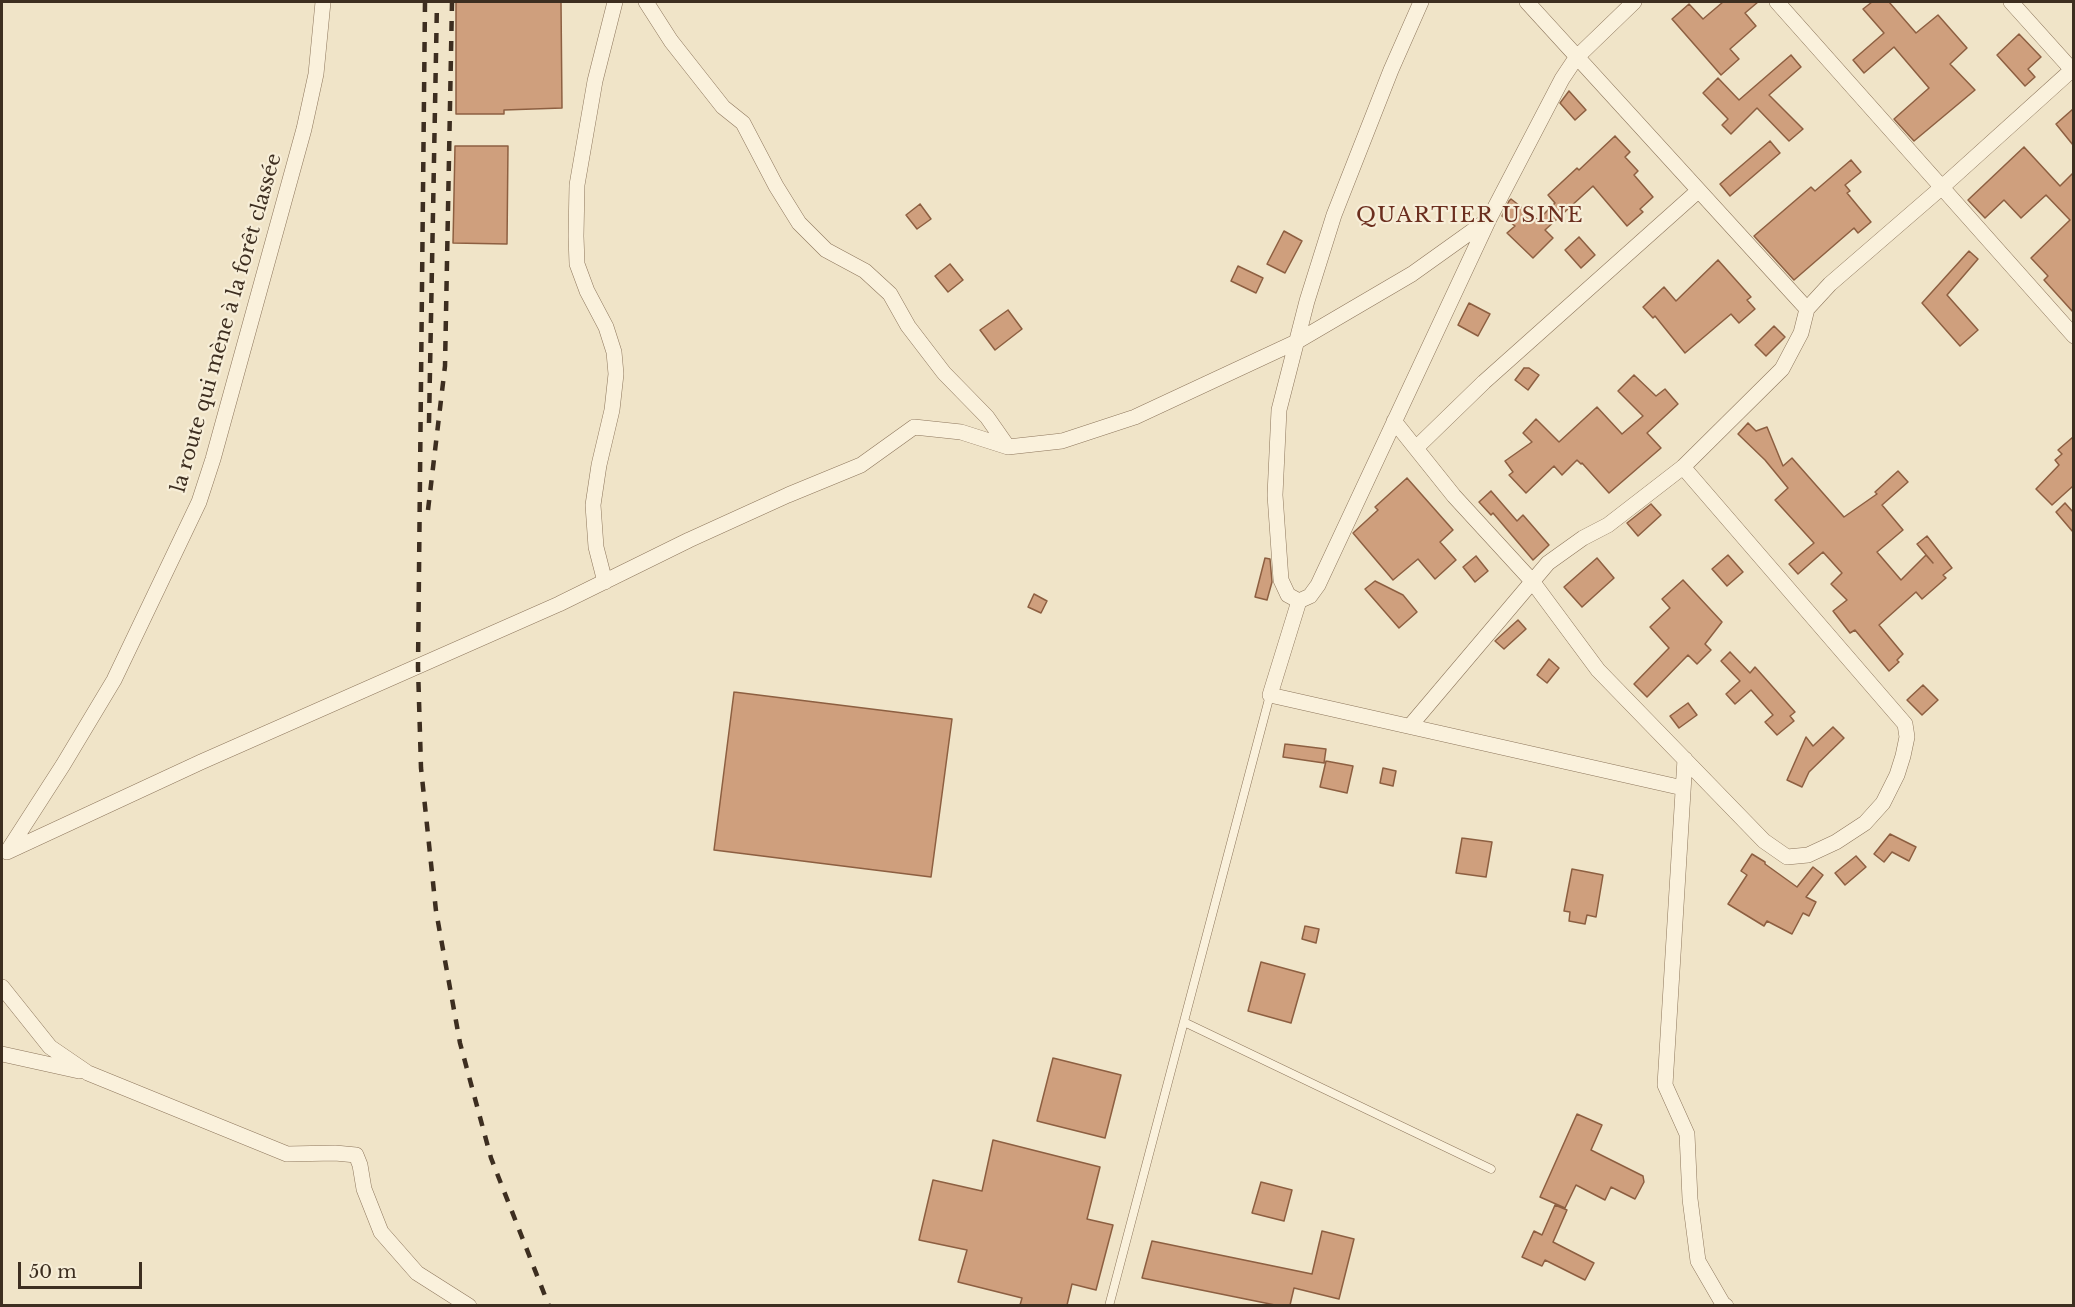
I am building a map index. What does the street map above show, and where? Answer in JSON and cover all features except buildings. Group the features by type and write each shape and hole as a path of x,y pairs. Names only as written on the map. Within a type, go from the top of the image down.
{"street":[{"name":"la route qui mène à la forêt classée","path":"4,856 63,765 114,680 199,502 213,459 304,129 316,74 323,2"},
{"path":"605,582 596,547 593,505 599,465 612,410 616,374 614,352 606,327 587,291 577,264 576,236 577,185 595,81 615,2"},
{"path":"646,2 671,41 723,107 743,123 776,186 799,223 826,250 865,271 890,294 908,326 944,373 987,417 1008,447"},
{"path":"1299,601 1288,595 1281,580 1275,495 1279,410 1296,342 1334,215 1390,70 1421,2"},
{"path":"1527,2 1807,309"},
{"path":"1634,2 1576,58 1562,79 1489,219 1318,585 1310,596 1299,601 1270,695 1683,788"},
{"path":"1777,2 2073,336"},
{"path":"1410,726 1548,563 1583,538 1608,525 1683,467 1782,369 1801,333 1807,309 1830,284 2073,70 2011,2"},
{"path":"1416,448 1484,382 1698,190"},
{"path":"4,856 201,762 605,582 689,540 788,495 861,465 914,427 962,432 1008,447 1062,441 1135,417 1296,342 1412,274 1489,219"},
{"path":"1394,421 1454,496 1532,581 1598,670 1764,842 1787,857 1808,855 1836,842 1865,823 1883,803 1897,775 1907,737 1905,724 1683,467"},
{"path":"1685,759 1665,1085 1687,1134 1690,1199 1698,1261 1723,1304 1726,1305"},
{"path":"2,987 50,1047 88,1073"},
{"path":"2,1054 88,1073 287,1154 356,1155 364,1190 381,1232 417,1273 469,1305"}],"lane":[{"path":"1108,1305 1270,695"},
{"path":"1184,1022 1491,1169"}],"railway":[{"path":"425,2 418,667 421,768 436,911 460,1043 491,1158 549,1306"},
{"path":"429,423 437,2"},
{"path":"428,510 445,366 452,2"}],"district":[{"name":"QUARTIER USINE","path":"1470,216"}]}
